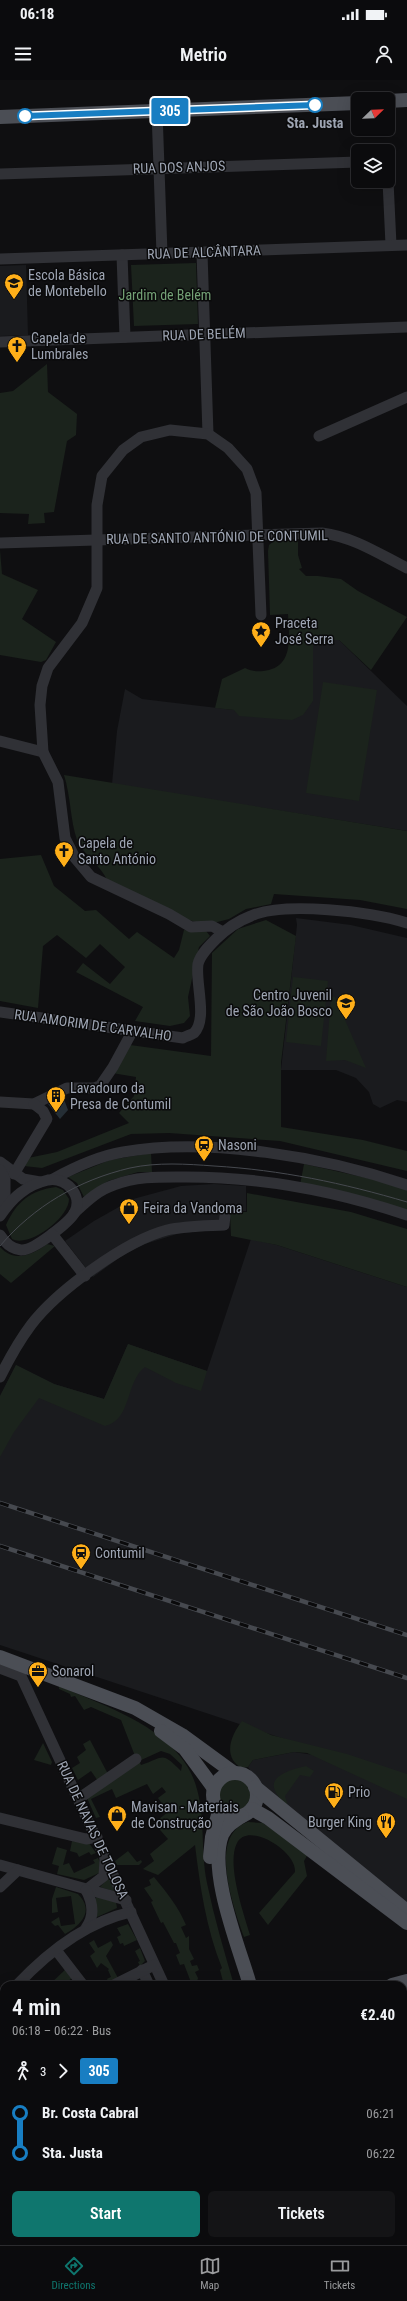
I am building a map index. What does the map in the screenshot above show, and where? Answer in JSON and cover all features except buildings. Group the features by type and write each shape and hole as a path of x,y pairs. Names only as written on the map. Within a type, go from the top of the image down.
{"main road":[{"path":"395,101 407,100"},
{"path":"0,117 351,103"},
{"path":"0,1667 108,1699 135,1708 159,1720 234,1773 246,1776 255,1787 407,1911"},
{"path":"108,1699 132,1712 185,1749 214,1787"},
{"path":"234,1773 221,1777 214,1787 212,1797 219,1810 230,1817 247,1812 274,1822 407,1923"},
{"path":"241,1981 240,1967 218,1868 223,1834 229,1824 247,1812 257,1798 255,1787"},
{"path":"219,1810 212,1837 210,1871 214,1893 240,1967 248,1981"}],"street":[{"path":"156,111 162,254"},
{"name":"RUA DOS ANJOS","path":"0,174 351,162"},
{"path":"388,188 391,245"},
{"name":"RUA DE ALCÂNTARA","path":"0,259 407,245"},
{"path":"202,253 208,434"},
{"path":"122,255 125,337"},
{"name":"RUA DE BELÉM","path":"0,342 407,327"},
{"path":"319,436 407,397"},
{"path":"0,542 98,540 97,505 102,476 122,450 141,437 170,430 208,434 228,448 246,469 256,493 259,535 261,615"},
{"name":"RUA DE SANTO ANTÓNIO DE CONTUMIL","path":"223,932 212,926 191,927 169,914 91,877 82,868 65,838 58,782 43,752 40,705 42,686 48,668 82,623 97,588 98,540 322,533 340,535 407,568"},
{"path":"0,741 43,752"},
{"name":"RUA AMORIM DE CARVALHO","path":"0,1012 132,1032 183,1038 194,1032 200,1021 198,964 207,948 223,932 251,915 276,910 357,913 407,924"},
{"path":"0,1102 34,1104 67,1088 94,1088 100,1086 113,1067 132,1032"},
{"path":"14,1174 47,1119 43,1111 34,1104"},
{"path":"3,1212 16,1195 40,1182 53,1179 89,1161 123,1152 188,1148 232,1149 299,1158 351,1169 407,1185"},
{"path":"0,1162 14,1174 23,1179 40,1182"},
{"path":"0,1170 5,1179 3,1212"},
{"path":"0,1235 5,1243 13,1249 23,1251 52,1234 103,1189 133,1179 222,1177 332,1193 407,1214"},
{"path":"53,1179 62,1181 72,1189 78,1204 74,1213"},
{"path":"0,1377 14,1350 32,1324 50,1303 121,1250 146,1237 183,1227 224,1225 225,1216"},
{"path":"52,1234 85,1276"},
{"name":"RUA DE NAVAS DE TOLOSA","path":"0,1667 21,1676 126,1900 162,1981"},
{"path":"78,1799 136,1759"},
{"path":"0,1818 86,1839 97,1838"},
{"path":"86,1890 104,1876 105,1855"},
{"path":"0,1865 126,1900"},
{"path":"0,1887 18,1870"},
{"path":"85,1929 92,1917 90,1901 86,1890"},
{"path":"21,1981 34,1967 85,1929 106,1919 131,1912"},
{"path":"56,1950 80,1981"},
{"path":"121,1981 154,1965"},
{"path":"142,1970 147,1981"}],"shaded area":[{"name":"Escola Básica de Montebello","path":"26,265 28,335 0,336 0,266"},
{"path":"312,640 339,640 407,706 407,831 112,784 117,731 125,689 142,699 234,710 313,701"},
{"name":"Centro Juvenil de São João Bosco","path":"296,918 351,925 407,938 407,1102 397,1100 380,1108 373,1104 369,1092 356,1078 336,1070 281,1070 297,925"},
{"path":"62,1094 68,1110 60,1119 48,1104"},
{"path":"214,1184 246,1186 246,1211 228,1211 227,1230 177,1234 145,1244 123,1255 93,1277 65,1241 94,1221 133,1199 181,1186"},
{"path":"251,1239 277,1245 407,1287 407,1789 351,1761 0,1645 0,1396 16,1365 54,1384 104,1399 128,1344 207,1371"},
{"path":"294,1752 314,1755 407,1793 407,1903 262,1787 248,1767 253,1760"}],"green space":[{"name":"Jardim de Belém","path":"196,263 198,324 134,326 131,265"},
{"path":"47,364 48,392 77,414 76,435 67,441 54,512 44,513 45,523 28,524 29,514 0,513 0,393 13,391"},
{"path":"274,541 298,541 298,555 302,568 299,569 306,576 341,579 358,591 407,617 371,670 339,640 313,640 313,701 303,715 292,720 239,716 234,710 215,708 222,679 245,668 263,671 277,667 283,662 286,655 289,639 288,614 270,615 268,551 269,545"},
{"path":"0,550 2,574 38,590 22,619 56,642 46,660 41,662 0,655"},
{"path":"323,682 377,690 359,801 306,793"},
{"path":"64,775 407,831 407,909 360,900 274,894 271,904 246,909 229,919 206,925 179,917 108,882 101,870 79,845 73,824"},
{"path":"41,855 54,886 85,911 96,910 129,939 137,932 174,958 179,950 184,930 206,931 210,936 199,947 188,997 190,1016 184,1023 170,1026 135,1021 143,1007 76,972 83,963 110,984 125,967 100,944 86,958 57,935 43,946 38,1008 0,1001 0,859"},
{"path":"266,920 296,936 281,1063 281,1127 363,1140 407,1151 407,1171 280,1141 169,1133 131,1134 42,1168 24,1166 28,1158 57,1152 129,1123 119,1113 134,1096 136,1077 112,1073 130,1045 211,1056 212,953 238,929"},
{"path":"293,977 328,981 321,1046 286,1042"},
{"path":"331,997 335,997 366,1068 345,1060 326,1061"},
{"path":"151,1153 152,1172 138,1172 108,1181 84,1197 77,1183 68,1177 110,1160"},
{"path":"304,1164 376,1180 407,1190 407,1210 300,1185"},
{"path":"56,1187 63,1190 69,1199 67,1207 62,1215 47,1230 38,1235 19,1241 12,1239 6,1225 10,1217 25,1198 39,1191"},
{"path":"247,1193 351,1212 407,1229 407,1287 277,1245 231,1236 230,1212 247,1212"},
{"path":"47,1244 55,1246 11,1283 0,1274 0,1247 12,1255 24,1256"},
{"path":"128,1344 207,1371 201,1391 176,1383 145,1367 134,1382 120,1416 114,1422 105,1426 39,1398 14,1432 0,1457 0,1396 16,1365 54,1384 104,1399"},
{"path":"59,1686 124,1714 154,1732 179,1755 189,1769 196,1784 200,1800 207,1883 233,1981 223,1981 220,1970 222,1968 216,1953 204,1907 195,1845 158,1875 143,1869 154,1861 150,1854 168,1839 154,1823 168,1812 158,1798 166,1792 162,1787 153,1794 147,1784 116,1798 112,1789 91,1799 100,1817 96,1818 87,1798 135,1756 121,1720 91,1707 84,1710 75,1696 71,1697 70,1694 59,1689","holes":["161,1751 170,1754 182,1765 181,1771 166,1758 159,1758 141,1765 139,1761"]},
{"path":"242,1721 271,1735 347,1754 407,1774 407,1799 307,1753 294,1752 253,1760 248,1767 242,1768 232,1758 230,1746 232,1739"},
{"path":"90,1740 108,1774 98,1781 91,1771 78,1780 72,1768 80,1763 77,1757 86,1750 83,1744"},
{"path":"43,1743 52,1762 51,1765 34,1760"},
{"path":"306,1766 314,1771 310,1777 300,1775 285,1796 288,1806 279,1798 275,1790 274,1784 276,1779 288,1771"},
{"path":"232,1778 238,1778 242,1779 249,1785 252,1795 251,1802 245,1809 238,1812 232,1812 228,1811 221,1805 218,1798 218,1792 219,1788 225,1781"},
{"path":"248,1822 263,1823 308,1854 304,1861 307,1876 268,1925 259,1913 295,1872 294,1864 280,1848 271,1841 261,1837 251,1835 243,1837 237,1843 234,1852 235,1876 240,1902 250,1935 244,1937 230,1892 226,1857 229,1842 236,1830"},
{"path":"72,1841 89,1843 96,1853 91,1855 89,1852 79,1857 77,1853 70,1851"},
{"path":"57,1847 67,1850 63,1865 69,1863 74,1873 95,1863 93,1860 98,1858 100,1863 99,1873 84,1880 57,1874 59,1866 52,1864"},
{"path":"128,1851 137,1862 141,1860 142,1862 139,1865 117,1865 115,1861"},
{"path":"109,1877 119,1893 100,1887"},
{"path":"154,1877 168,1894 183,1918 186,1925 181,1927 186,1938 189,1936 189,1949 194,1959 190,1961 192,1966 197,1965 199,1970 195,1972 198,1978 197,1981 190,1981 184,1964 180,1965 176,1955 180,1953 176,1943 174,1943 163,1922 161,1923 151,1902 153,1901 144,1888 151,1885 149,1880"},
{"path":"56,1887 78,1894 83,1900 85,1906 86,1912 81,1922 65,1934 58,1925 55,1926 51,1922 59,1917 61,1926 75,1924 71,1896 56,1898 58,1912 52,1913 52,1899"},
{"path":"97,1897 116,1902 117,1908 97,1917 94,1899"},
{"path":"128,1924 137,1940 124,1946 123,1943 120,1944 117,1937 121,1935 117,1928"},
{"path":"94,1940 98,1948 111,1941 113,1945 106,1956 118,1978 113,1981 108,1981 107,1979 111,1977 108,1970 109,1969 101,1963 97,1968 90,1956 95,1952 89,1943"},
{"path":"140,1948 145,1961 140,1966 138,1962 140,1961 135,1951"},
{"path":"67,1968 73,1977 68,1981 53,1981"}],"tram line":[{"path":"0,1246 27,1219 59,1196 75,1187 111,1173 140,1166 172,1164 204,1165 288,1174 335,1183 407,1202"}],"railway":[{"path":"0,1503 407,1635"},
{"path":"0,1546 407,1678"}],"bus line":[{"name":"305","path":"25,116 315,105"}],"place":[{"name":"Sta. Justa","path":"315,105"},
{"name":"Escola Básica de Montebello","path":"14,300"},
{"name":"Capela de Lumbrales","path":"17,363"},
{"name":"Praceta José Serra","path":"261,648"},
{"name":"Capela de Santo António","path":"64,868"},
{"name":"Centro Juvenil de São João Bosco","path":"346,1020"},
{"name":"Lavadouro da Presa de Contumil","path":"56,1113"},
{"name":"Nasoni","path":"204,1162"},
{"name":"Feira da Vandoma","path":"129,1225"},
{"name":"Contumil","path":"81,1570"},
{"name":"Sonarol","path":"38,1688"},
{"name":"Prio","path":"334,1809"},
{"name":"Mavisan - Materiais de Construção","path":"117,1832"},
{"name":"Burger King","path":"386,1839"}]}
